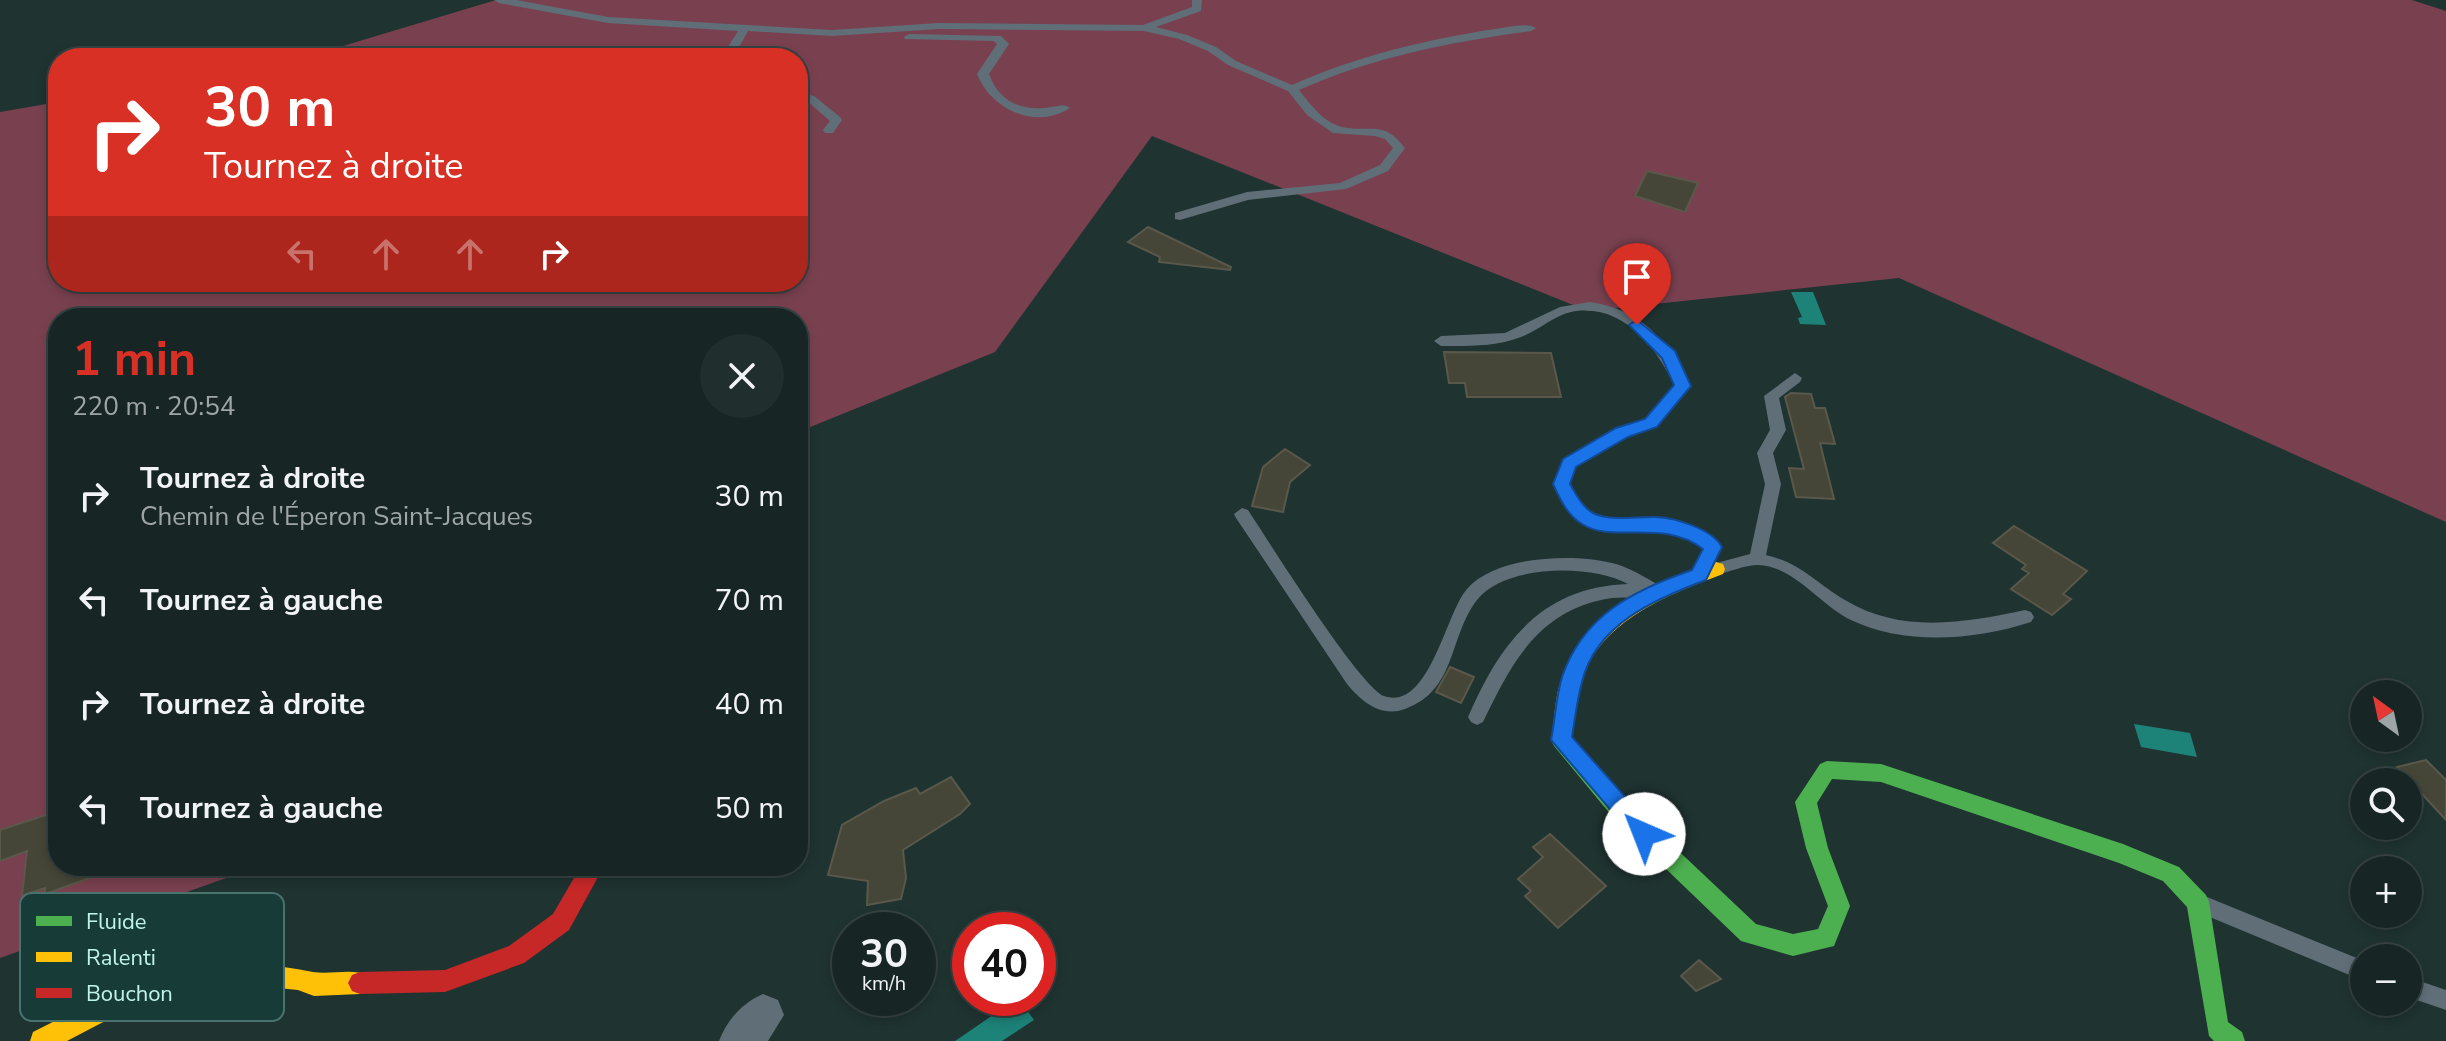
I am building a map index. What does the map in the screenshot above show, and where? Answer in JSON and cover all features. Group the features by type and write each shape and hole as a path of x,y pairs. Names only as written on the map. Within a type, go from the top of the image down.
{"street":[{"path":"1708,572 1655,591 1601,626 1572,678 1561,740 1624,814 1749,933 1793,945 1826,938 1839,906 1817,848 1806,802 1827,770 1881,773 2123,854 2171,874 2198,902 2217,1028 2233,1041"},
{"path":"284,978 314,984 445,981 516,955 561,922 587,876"},
{"path":"42,1041 80,1021"}],"lane":[{"path":"499,0 608,20 832,33 997,38 1003,44 983,74 985,85 1015,111 1043,115 1064,108"},
{"path":"1144,28 1197,9 1197,0"},
{"path":"832,33 939,26 1144,28 1197,43 1232,63 1292,89 1311,113 1337,130 1376,132 1389,136 1399,148 1384,168 1342,186 1247,196 1180,216"},
{"path":"733,48 745,28"},
{"path":"1292,89 1331,70 1388,52 1455,37 1531,28"},
{"path":"808,98 836,120 829,130"},
{"path":"1441,341 1488,341 1526,331 1550,315 1571,308 1602,305 1650,334 1669,355 1682,386 1651,423 1622,433 1569,463 1561,484 1573,505 1589,520 1624,525 1658,524 1699,536 1713,547 1708,572 1757,559 1790,566 1836,604 1876,625 1915,630 1972,628 2025,617"},
{"path":"1757,559 1773,484 1765,453 1778,430 1771,396 1795,378"},
{"path":"1242,514 1353,679 1367,696 1390,706 1414,702 1434,678 1470,597 1485,582 1508,570 1594,566 1614,569 1655,591"},
{"path":"1477,717 1504,658 1527,631 1582,597 1611,589 1655,591"},
{"path":"2198,902 2350,965"},
{"path":"2422,992 2446,1000"}],"shaded area":[{"path":"496,0 2412,0 2446,11 2446,522 1899,278 1588,311 1152,136 995,352 808,428 808,308 48,308 48,876 232,876 184,893 20,893 20,951 0,958 0,112 48,104 48,292 808,292 808,48 336,48"},
{"path":"1791,292 1813,292 1826,325 1800,324 1798,318 1802,317"},
{"path":"2134,724 2190,733 2197,757 2141,747"},
{"path":"992,1016 1031,1016 1034,1020 1002,1041 955,1041"}],"building":[{"path":"1647,171 1698,183 1685,212 1635,196"},
{"path":"1148,227 1231,267 1230,270 1159,262 1160,257 1128,242"},
{"path":"1444,352 1551,353 1561,397 1467,397 1465,383 1449,383"},
{"path":"1791,393 1811,394 1815,408 1825,408 1835,444 1820,443 1834,499 1796,497 1789,468 1804,469 1785,397"},
{"path":"1285,449 1310,465 1290,482 1283,512 1252,506 1263,467"},
{"path":"2014,526 2087,571 2063,594 2071,599 2052,615 2011,589 2029,573 2022,569 2026,565 1993,543"},
{"path":"1450,667 1474,677 1461,703 1436,692"},
{"path":"2426,760 2446,780 2446,820 2422,794 2422,768 2397,767"},
{"path":"951,777 970,804 960,814 903,850 906,878 901,899 867,905 868,881 828,875 842,825 884,801 916,788 920,794"},
{"path":"48,814 48,876 95,876 48,893 45,893 45,888 22,893 27,851 0,861 0,830"},
{"path":"1550,834 1606,886 1558,928 1525,896 1531,891 1518,879 1543,857 1533,847"},
{"path":"1699,960 1721,979 1696,991 1681,976"}],"traffic: fast":[{"path":"1562,733 1561,740 1624,814 1749,933 1793,945 1826,938 1839,906 1817,848 1806,802 1827,770 1881,773 2123,854 2171,874 2198,902 2217,1028 2233,1041"}],"traffic: slow":[{"path":"1562,733 1572,678 1596,637 1613,621 1651,596 1716,569"},
{"path":"284,978 314,984 360,983"},
{"path":"42,1041 80,1021"}],"traffic: jam":[{"path":"360,983 445,981 516,955 561,922 587,876"}],"route":[{"path":"1637,325 1669,355 1682,386 1651,423 1622,433 1569,463 1561,484 1573,505 1589,520 1624,525 1658,524 1699,536 1713,547 1699,575 1655,591 1601,626 1572,678 1561,740 1644,834"}]}
